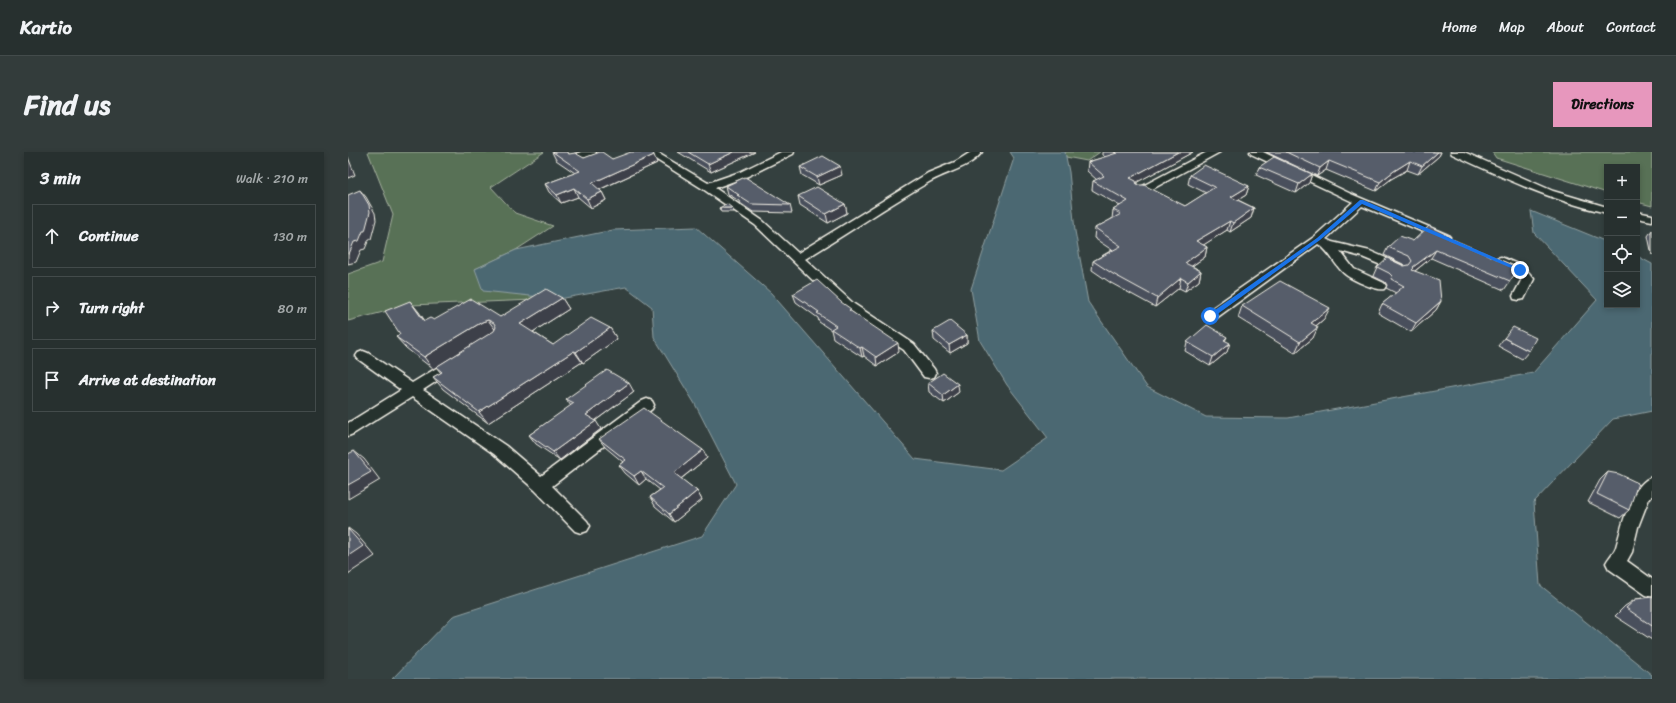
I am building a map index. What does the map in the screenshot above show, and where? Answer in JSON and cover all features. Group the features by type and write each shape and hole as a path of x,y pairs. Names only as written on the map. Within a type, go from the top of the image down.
{"street":[{"path":"574,158 591,152"},
{"path":"649,152 707,187 759,223 849,306 909,347 929,373"},
{"path":"707,187 744,174 789,152"},
{"path":"797,259 844,231 894,197 930,176 957,165 977,152"},
{"path":"1141,191 1215,152"},
{"path":"1255,152 1361,202 1455,241"},
{"path":"1456,152 1514,180 1567,199 1604,209"},
{"path":"1210,316 1323,242 1361,202"},
{"path":"1640,216 1652,218"},
{"path":"1323,242 1366,254 1400,269"},
{"path":"1323,242 1350,272 1380,286"},
{"path":"1491,256 1520,270 1528,279 1519,296"},
{"path":"348,430 470,354"},
{"path":"363,356 500,450 541,484 581,526"},
{"path":"541,484 647,405"},
{"path":"1652,484 1641,497 1623,552 1615,563 1652,589"}],"green space":[{"path":"368,152 544,152 491,187 515,213 553,226 516,250 475,269 559,299 411,305 348,321 348,274 382,262 393,215"},
{"path":"1065,152 1100,152 1087,161 1066,157"},
{"path":"1492,152 1652,152 1652,206 1640,203 1640,164 1604,164 1604,192 1496,158"}],"water":[{"path":"1010,152 1065,152 1069,172 1075,231 1088,302 1147,387 1206,417 1288,418 1533,373 1597,300 1534,233 1531,211 1604,241 1604,308 1640,308 1640,258 1652,264 1652,411 1613,419 1534,502 1540,585 1652,675 1652,679 392,679 453,616 702,536 736,484 695,404 654,337 652,307 626,287 559,299 483,291 475,269 516,250 613,230 696,227 771,293 915,459 1001,470 1048,438 1007,385 980,341 971,289 1014,158"}],"building":[{"path":"553,152 566,152 569,154 575,153 584,158 602,152 612,159 631,152 651,152 654,155 592,183 602,192 587,199 574,188 557,195 545,184 580,171"},
{"path":"688,152 734,152 708,164"},
{"path":"1114,152 1178,152 1130,178 1136,181 1137,185 1144,185 1185,206 1215,187 1190,175 1204,165 1249,186 1231,197 1254,208 1233,223 1230,221 1196,241 1207,247 1185,263 1201,271 1188,282 1181,278 1157,298 1113,274 1093,261 1121,246 1095,228 1121,214 1113,210 1128,201 1093,181 1104,176 1088,162 1117,153"},
{"path":"1286,152 1438,152 1422,166 1410,161 1380,182 1329,161 1320,168"},
{"path":"823,156 840,166 817,177 800,167"},
{"path":"1274,157 1312,174 1299,184 1259,167"},
{"path":"745,177 790,205 751,204 726,186"},
{"path":"817,187 845,204 826,214 798,196"},
{"path":"360,190 369,205 370,212 365,231 363,231 359,241 354,242 348,254 348,195"},
{"path":"727,204 732,208 719,208"},
{"path":"1429,226 1450,236 1449,238 1519,268 1510,281 1436,250 1413,267 1414,268 1412,270 1439,280 1441,301 1416,323 1382,304 1404,286 1391,279 1392,276 1389,273 1377,267 1387,258 1404,266 1409,265 1412,261 1409,256 1388,247 1400,236 1413,241"},
{"path":"817,280 851,309 849,310 898,343 876,357 831,329 836,326 793,294"},
{"path":"1280,281 1330,308 1311,323 1318,327 1300,342 1242,306"},
{"path":"546,289 562,298 520,324 553,345 591,318 610,328 576,352 574,351 479,412 433,377 442,372 436,367 494,331 496,327 494,323 488,320 482,322 424,357 396,337 400,334 385,311 410,301 424,321 430,318 434,320 471,299 500,317"},
{"path":"950,321 967,335 949,345 933,331"},
{"path":"1207,325 1227,337 1224,340 1230,343 1213,357 1187,342"},
{"path":"1513,327 1536,338 1529,351 1504,338"},
{"path":"607,370 629,383 586,415 596,421 553,452 529,435 574,403 566,399"},
{"path":"943,373 958,384 943,395 928,383"},
{"path":"644,408 703,450 674,473 697,491 669,514 650,497 663,488 641,471 634,476 619,465 626,460 599,439"},
{"path":"354,451 371,472 348,485 348,454"},
{"path":"1608,472 1619,474 1638,483 1629,510 1597,494"},
{"path":"348,529 363,546 348,556"},
{"path":"1652,597 1652,626 1626,608 1636,599"}],"route":[{"path":"1210,316 1318,239 1361,202 1506,262 1520,270"}]}
